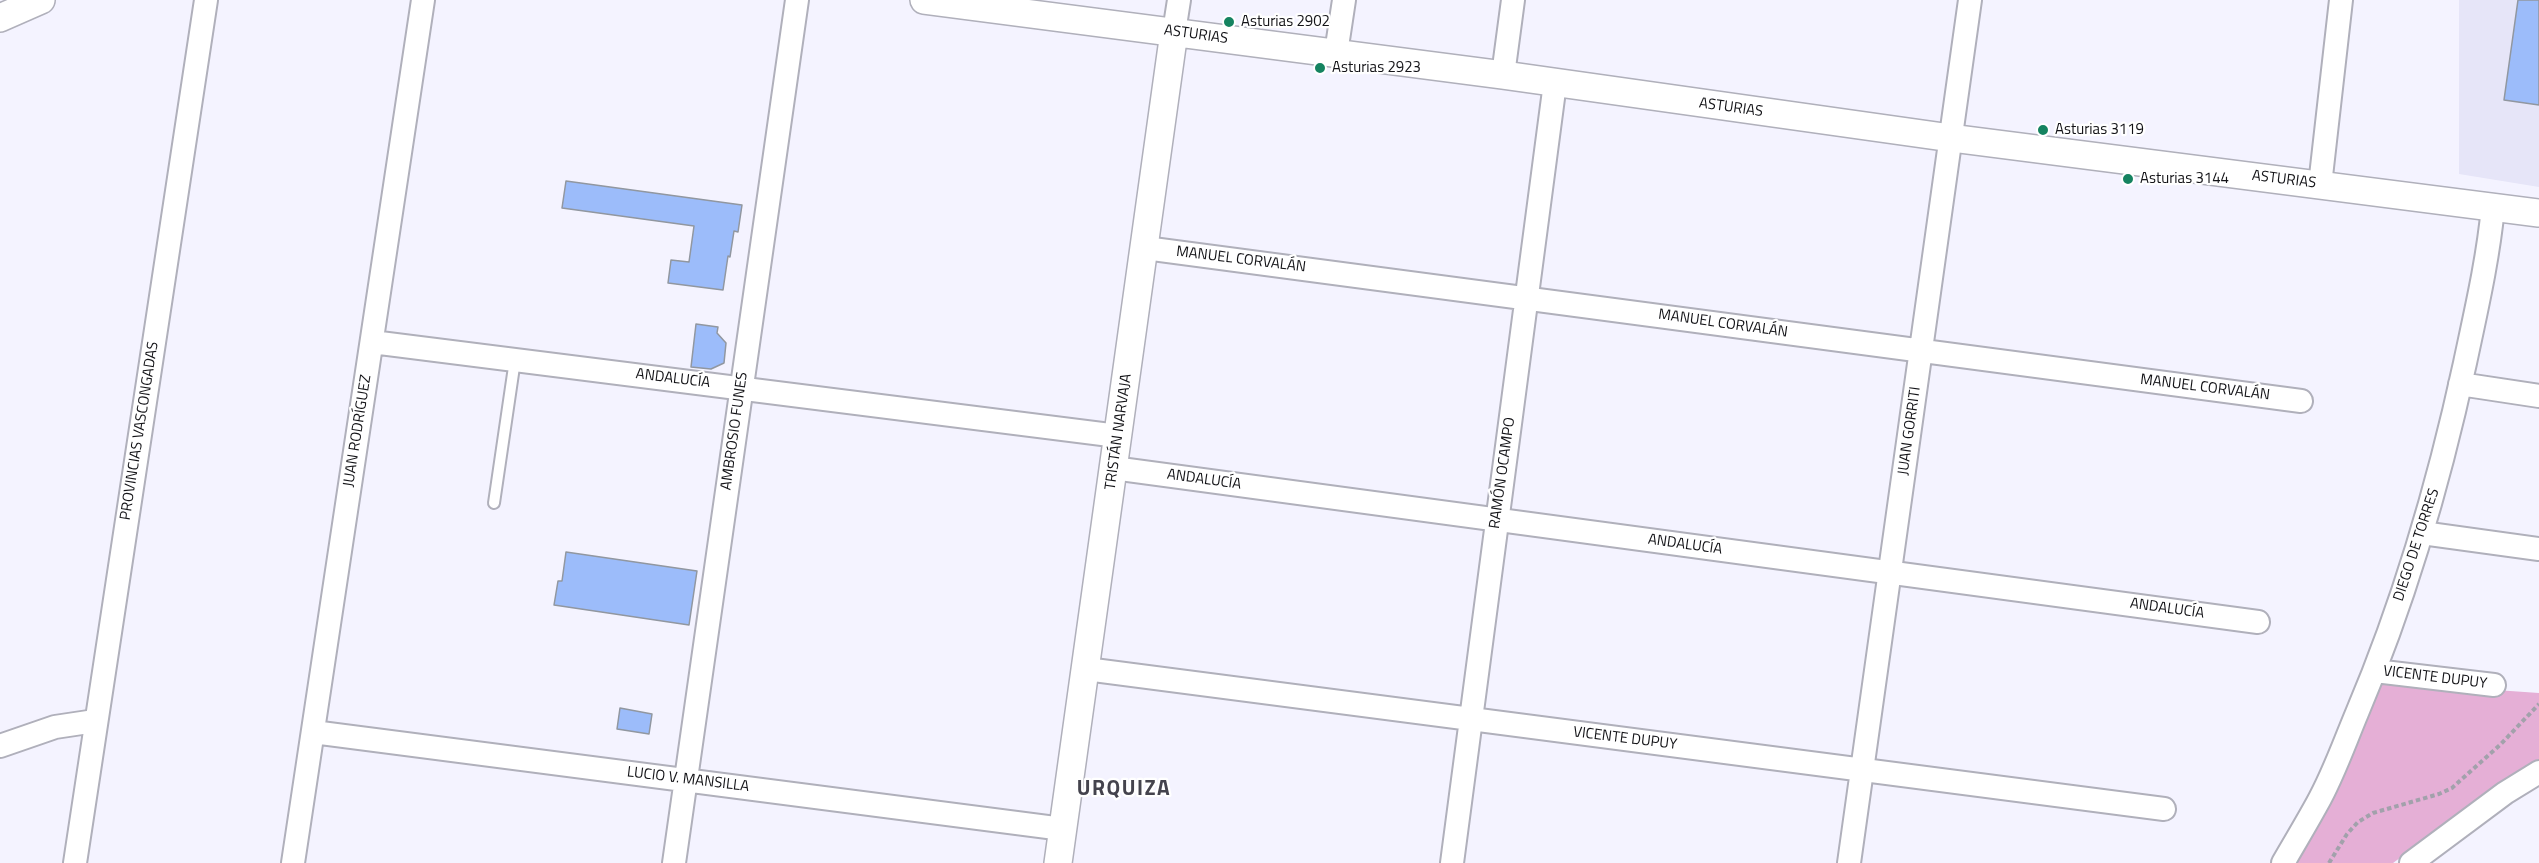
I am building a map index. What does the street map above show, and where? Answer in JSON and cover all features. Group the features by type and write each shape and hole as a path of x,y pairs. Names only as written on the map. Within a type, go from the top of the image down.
{"street":[{"path":"0,18 41,0"},
{"name":"PROVINCIAS VASCONGADAS","path":"75,863 206,0"},
{"name":"JUAN RODRÍGUEZ","path":"293,863 423,0"},
{"name":"AMBROSIO FUNES","path":"674,863 797,0"},
{"name":"ASTURIAS","path":"924,0 1001,4 1174,32 1503,75 1951,138 2539,213"},
{"name":"TRISTÁN NARVAJA","path":"1058,863 1179,0"},
{"path":"1336,53 1344,0"},
{"path":"1503,75 1513,0"},
{"name":"JUAN GORRITI","path":"1849,863 1970,0"},
{"path":"2320,185 2341,0"},
{"name":"RAMÓN OCAMPO","path":"1452,863 1555,83"},
{"name":"DIEGO DE TORRES","path":"2283,863 2318,803 2375,671 2422,533 2460,384 2488,251 2481,205"},
{"name":"MANUEL CORVALÁN","path":"1145,248 2301,401"},
{"name":"ANDALUCÍA","path":"372,342 1118,436"},
{"path":"2460,384 2539,396"},
{"name":"ANDALUCÍA","path":"1113,468 2258,622"},
{"path":"2422,533 2539,549"},
{"name":"VICENTE DUPUY","path":"1086,669 2164,809"},
{"name":"VICENTE DUPUY","path":"2375,671 2494,685"},
{"path":"0,746 55,726 95,721"},
{"name":"LUCIO V. MANSILLA","path":"313,732 1063,829"},
{"path":"2411,863 2539,772"}],"lane":[{"path":"494,503 515,360"}],"path":[{"path":"2329,863 2358,822 2373,813 2452,788 2539,704"}],"shaded area":[{"path":"2459,0 2539,0 2539,187 2459,174"},
{"path":"2380,682 2539,693 2539,760 2499,785 2393,863 2292,863"}],"building":[{"path":"2518,0 2539,0 2539,105 2504,100"},
{"path":"566,181 742,205 738,232 734,231 730,257 728,256 723,290 668,283 671,260 689,262 694,226 562,208"},
{"path":"696,324 718,327 717,333 726,343 724,363 711,369 691,367"},
{"path":"566,552 697,571 689,625 554,605 558,581 562,581"},
{"path":"620,708 652,714 649,734 617,729"}],"place":[{"name":"Asturias 2902","path":"1229,22"},
{"name":"Asturias 2923","path":"1320,68"},
{"name":"Asturias 3119","path":"2043,130"},
{"name":"Asturias 3144","path":"2128,179"}],"district":[{"name":"URQUIZA","path":"1124,790"}]}
